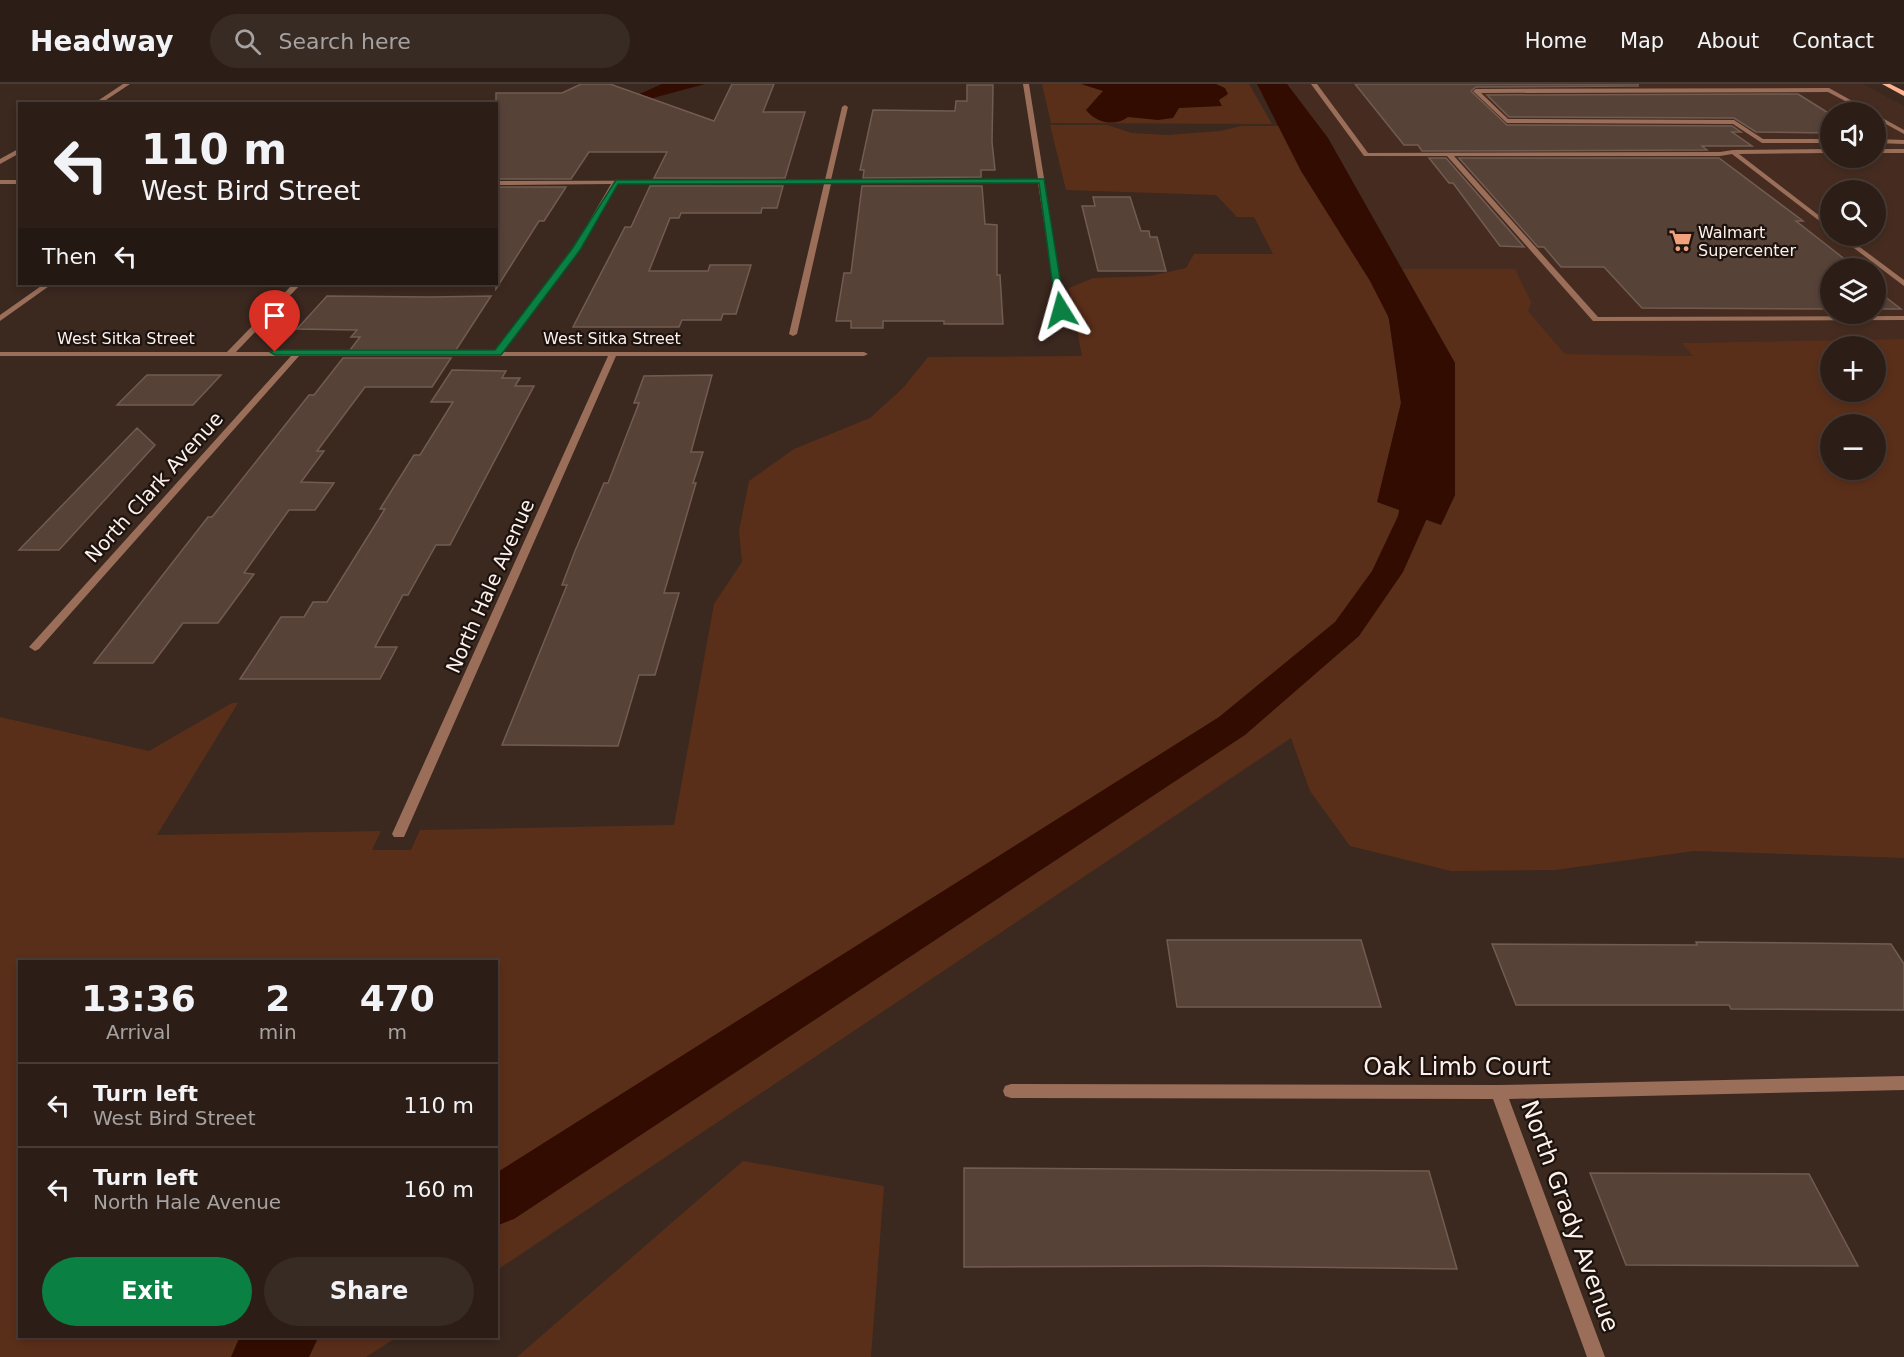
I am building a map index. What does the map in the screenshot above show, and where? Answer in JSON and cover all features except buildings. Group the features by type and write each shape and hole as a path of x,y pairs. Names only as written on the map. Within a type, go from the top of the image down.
{"main road":[{"path":"1885,84 1904,94"}],"street":[{"path":"98,102 127,84"},
{"path":"1026,84 1061,310"},
{"path":"1314,84 1366,155 1720,154 1820,151"},
{"path":"1820,141 1762,141 1734,122 1507,121 1476,91 1829,90 1851,102"},
{"path":"793,334 845,107"},
{"path":"1886,122 1904,132"},
{"path":"1886,141 1904,142"},
{"path":"0,162 18,151"},
{"path":"1886,151 1904,151"},
{"path":"1733,152 1820,219"},
{"path":"1449,154 1596,319 1904,318"},
{"path":"498,183 1042,181"},
{"path":"0,182 18,182"},
{"path":"498,353 576,250 616,182"},
{"path":"1854,246 1904,284"},
{"path":"0,319 47,285"},
{"path":"231,352 296,285"},
{"name":"West Sitka Street","path":"0,354 231,352 864,354"},
{"name":"North Clark Avenue","path":"35,646 299,352"},
{"name":"North Hale Avenue","path":"399,834 613,354"},
{"name":"Oak Limb Court","path":"1011,1091 1498,1092 1904,1083"},
{"name":"North Grady Avenue","path":"1498,1092 1596,1357"}],"shaded area":[{"path":"662,84 705,84 597,113"},
{"path":"1042,84 1249,84 1272,124 1051,123"},
{"path":"1081,84 1216,84 1225,88 1228,94 1219,100 1222,106 1179,108 1173,118 1158,120 1128,117 1112,123 1100,121 1086,110 1103,91"},
{"path":"1256,84 1292,136 1384,285 1401,403 1378,502 1441,525 1455,495 1455,363 1402,269 1515,269 1531,302 1528,311 1565,354 1693,356 1682,343 1820,341 1820,402 1886,402 1886,339 1904,339 1904,858 1694,851 1555,870 1451,871 1350,846 1310,791 1291,738 498,1269 498,960 18,960 18,1338 395,1338 366,1357 0,1357 0,717 149,751 232,703 238,703 157,835 381,831 372,850 411,850 420,830 674,825 714,604 742,562 739,531 749,481 794,449 870,418 903,388 928,357 1082,356 1069,288 1093,278 1150,276 1186,268 1194,254 1273,254 1254,217 1237,217 1216,195 1066,190 1050,125 1107,125 1132,133 1167,135 1220,131 1241,126 1278,126 1279,124"},
{"path":"1258,84 1287,84 1328,138 1455,363 1455,495 1441,525 1377,502 1401,403 1384,285"},
{"path":"1287,84 1863,84 1904,106 1904,339 1886,339 1886,336 1820,336 1820,341 1683,343 1694,356 1565,354 1528,311 1454,270 1402,269 1328,138"},
{"path":"743,1161 884,1186 871,1357 517,1357"}],"waterway":[{"path":"1265,84 1310,171 1381,281 1407,330"},
{"path":"498,1201 1232,726 1347,629 1387,572 1413,516 1422,466"},
{"path":"259,1357 288,1338"}],"place":[{"name":"Walmart Supercenter","path":"1680,241"}],"route":[{"path":"275,352 498,353 576,250 616,182 1042,181 1061,310"}]}
